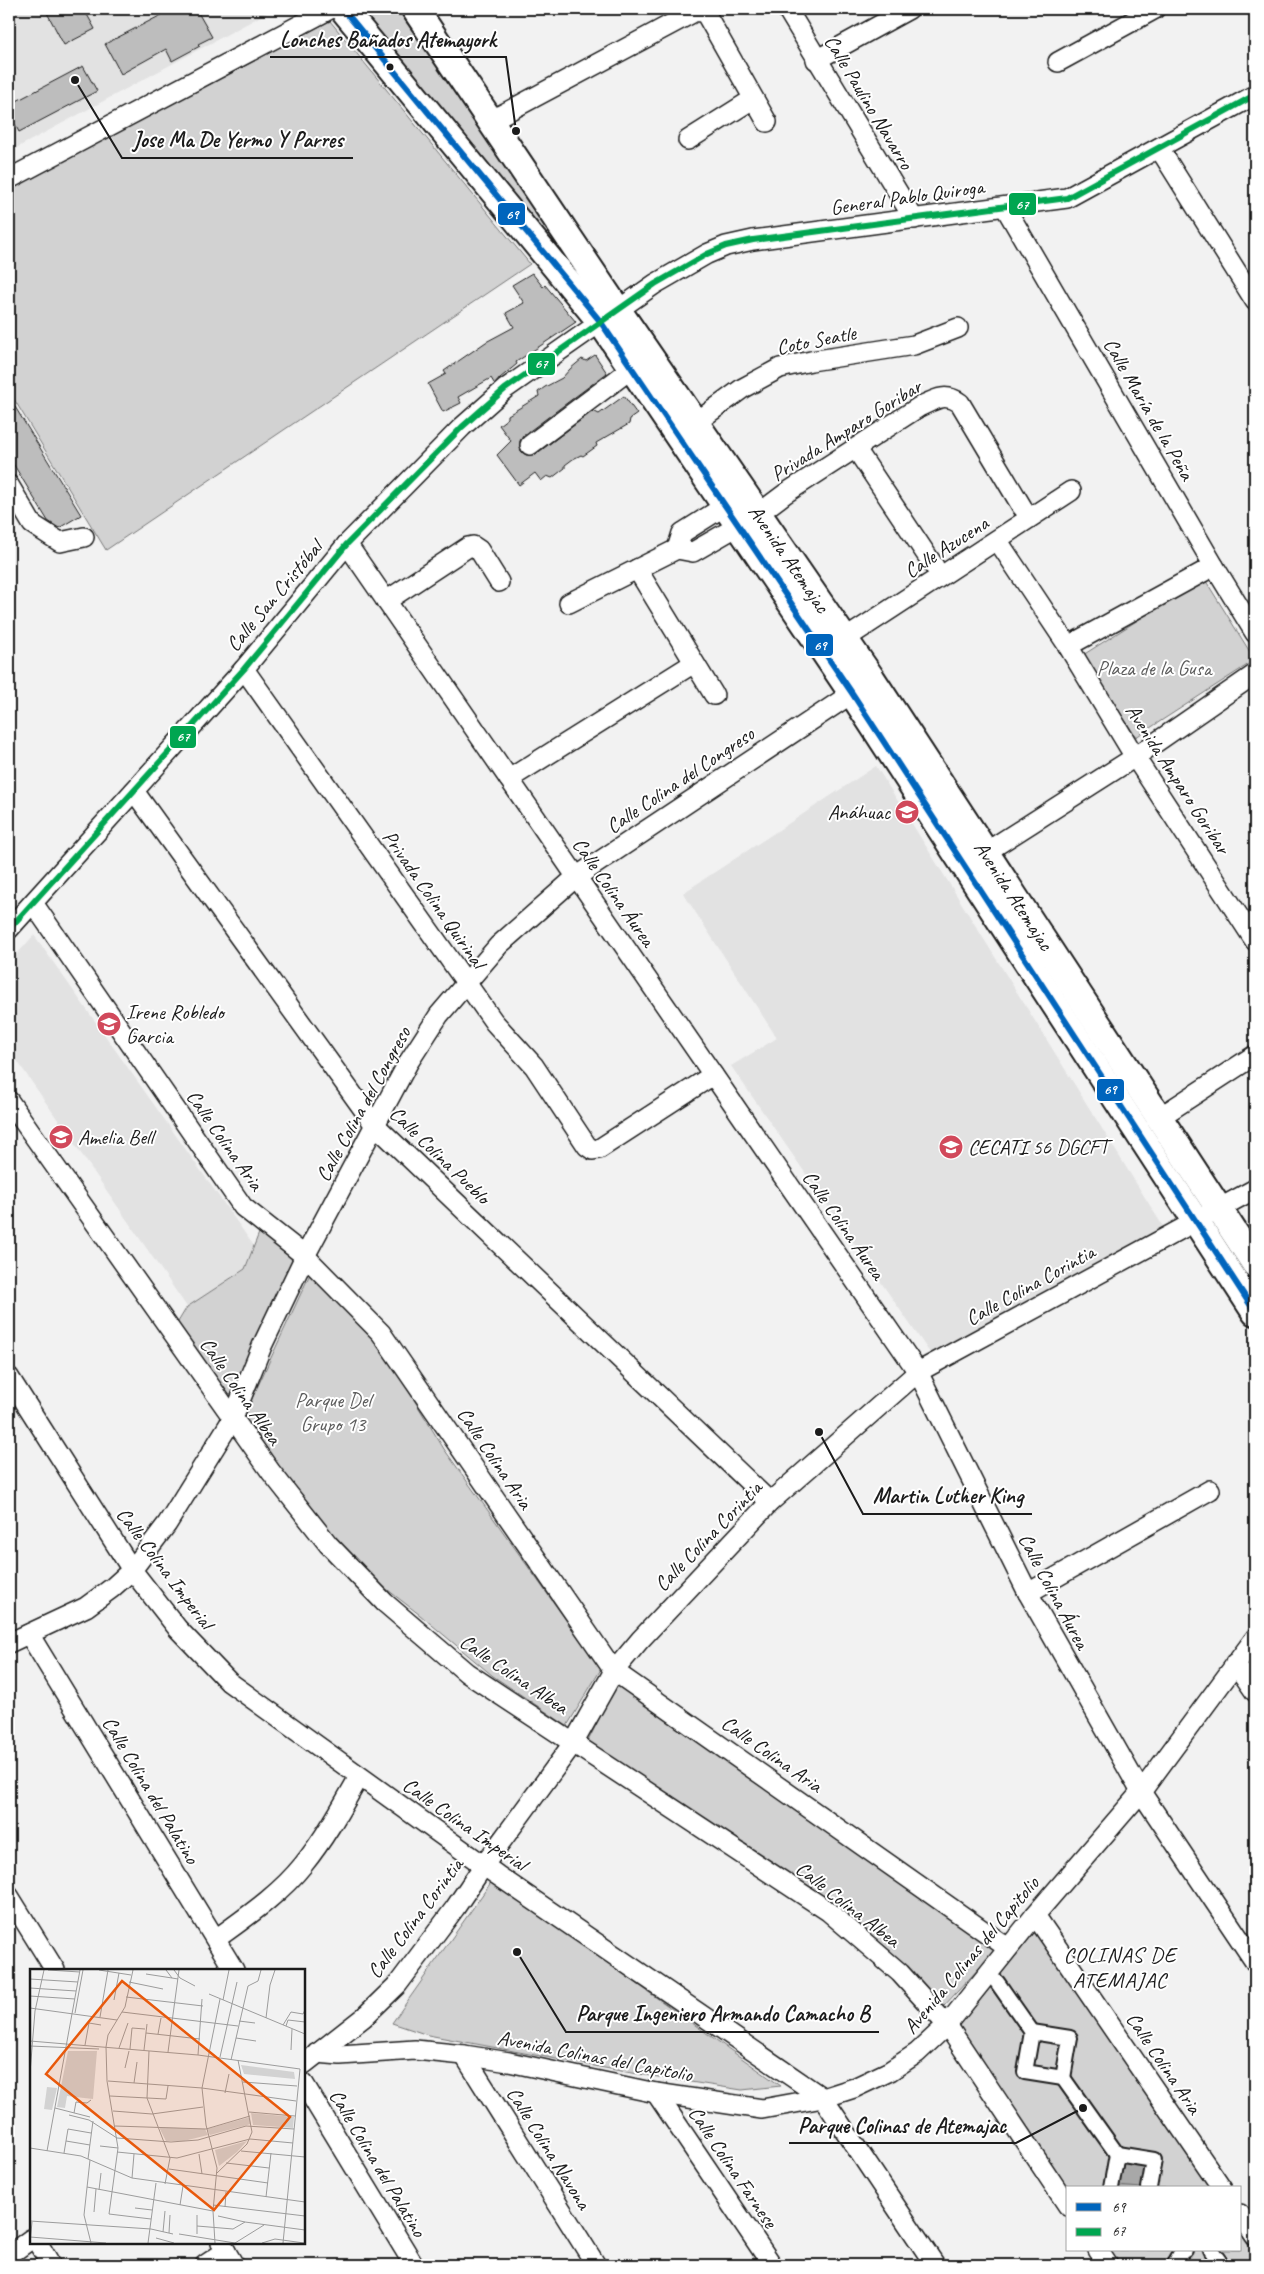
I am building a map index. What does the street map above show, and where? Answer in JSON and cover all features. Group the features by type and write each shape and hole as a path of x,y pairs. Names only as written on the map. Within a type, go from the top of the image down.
{"main road":[{"name":"Avenida Atemajac","path":"343,9 609,315 696,423 740,515 845,639 862,686 1255,1312"},
{"name":"Avenida Atemajac","path":"415,9 490,121 609,315 631,369 740,515 862,686 986,852 1255,1264"}],"street":[{"path":"9,179 330,9"},
{"name":"Calle Paulino Navarro","path":"787,9 816,60 914,219"},
{"path":"816,60 909,9"},
{"path":"1058,62 1155,9"},
{"path":"490,121 694,12 702,11 707,16 767,122"},
{"name":"General Pablo Quiroga","path":"609,315 690,263 726,246 753,240 1067,198 1255,95"},
{"path":"688,140 753,99"},
{"path":"1159,148 1255,302"},
{"name":"Calle María de la Peña","path":"1005,207 1255,633"},
{"name":"Calle San Cristóbal","path":"9,929 244,669 347,544 462,428 505,389 609,315"},
{"name":"Coto Seatle","path":"696,423 743,388 780,368 811,361 914,345 958,328"},
{"path":"530,445 631,369"},
{"name":"Privada Amparo Goribar","path":"637,568 677,549 682,533 740,515 786,493 919,407 942,397 953,398 960,403 1022,507"},
{"path":"856,449 934,566"},
{"path":"9,485 32,524 60,542 84,537"},
{"name":"Calle Azucena","path":"845,639 998,541 1071,491"},
{"name":"Avenida Amparo Goribar","path":"998,541 1068,646 1135,757 1255,941"},
{"name":"Calle Colina Áurea","path":"347,544 918,1372 1028,1593 1141,1792 1255,1962"},
{"path":"386,602 468,547 474,546 479,550 499,582"},
{"path":"1068,646 1214,566"},
{"path":"569,602 637,568 714,695"},
{"path":"509,779 694,663"},
{"name":"Privada Colina Quirinal","path":"244,669 494,1022 534,1066 587,1146 593,1150 599,1149 713,1075"},
{"path":"986,852 1135,757 1255,674"},
{"name":"Calle Colina del Congreso","path":"9,1643 86,1607 132,1570 167,1524 233,1418 262,1346 305,1256 374,1124 408,1063 439,1015 466,982 499,945 576,876 862,686"},
{"name":"Calle Colina Pueblo","path":"134,791 374,1124 770,1502"},
{"name":"Calle Colina Aria","path":"33,903 243,1207 305,1256 382,1332 614,1671 1008,1948"},
{"path":"1160,1116 1255,1055"},
{"name":"Calle Colina Albea","path":"9,1101 271,1472 328,1544 385,1603 467,1673 828,1911 900,1973 946,2025 1066,2203"},
{"name":"Calle Colina Corintia","path":"311,2058 364,2017 398,1984 574,1742 614,1671 640,1640 770,1502 918,1372 1255,1189"},
{"name":"Calle Colina Imperial","path":"9,1377 132,1570 178,1629 229,1682 484,1865 823,2098 936,2265"},
{"path":"1028,1593 1210,1490"},
{"name":"Calle Colina del Palatino","path":"29,1634 233,1969"},
{"name":"Avenida Colinas del Capitolio","path":"311,2058 415,2050 464,2055 509,2062 656,2093 762,2109 823,2098 854,2088 890,2071 917,2053 946,2025 1035,1915 1141,1792 1255,1638"},
{"path":"1235,1663 1255,1692"},
{"path":"216,1940 268,1900 303,1866 331,1826 359,1777"},
{"path":"9,1896 54,1969"},
{"name":"Calle Colina Aria","path":"1035,1915 1221,2186"},
{"path":"997,1982 1032,2032 1026,2072 1064,2078"},
{"path":"1032,2032 1070,2038 1064,2078 1117,2154 1111,2186"},
{"name":"Calle Colina Navona","path":"464,2055 596,2265"},
{"name":"Calle Colina del Palatino","path":"305,2086 414,2265"},
{"name":"Calle Colina Farnese","path":"656,2093 772,2265"},
{"path":"1117,2154 1154,2160 1149,2186"},
{"path":"1242,2217 1255,2236"},
{"path":"9,2255 30,2240"},
{"path":"39,2244 51,2265"},
{"path":"1099,2252 1108,2265"},
{"path":"1174,2265 1182,2252"},
{"path":"1212,2252 1222,2265"},
{"path":"206,2265 227,2253"}],"shaded area":[{"path":"9,9 274,9 9,152"},
{"name":"CECATI 56 DGCFT","path":"876,766 1164,1228 930,1353 731,1066 777,1038 683,893"},
{"path":"34,935 254,1246 245,1269 187,1307 9,1049 9,963"},
{"path":"1122,2162 1146,2167 1142,2186 1118,2186"}],"green space":[{"path":"384,9 397,9 604,304 362,17"},
{"path":"330,21 530,264 106,550 9,391 9,190"},
{"name":"Plaza de la Gusa","path":"1204,578 1255,660 1136,737 1083,655"},
{"name":"Parque Del Grupo 13","path":"259,1233 295,1257 228,1401 175,1327 187,1307 245,1269"},
{"name":"Parque Del Grupo 13","path":"310,1274 380,1344 444,1449 601,1669 567,1726 493,1676 361,1569 308,1506 242,1420"},
{"path":"617,1683 996,1950 943,2007 897,1962 586,1745"},
{"path":"492,1881 781,2086 742,2090 626,2072 428,2035 392,2023"},
{"path":"1035,1932 1209,2186 1066,2186 1066,2188 957,2029"},
{"path":"1242,2236 1255,2255 1255,2265 1119,2265 1109,2252 1242,2252"}],"building":[{"path":"45,9 84,9 95,29 64,45"},
{"path":"173,9 196,9 212,37 198,44 200,46 172,61 166,49 121,74 105,44"},
{"path":"83,66 97,91 19,132 9,113 9,105"},
{"path":"532,273 543,287 545,285 576,322 516,362 517,364 494,383 491,378 458,397 461,403 443,412 428,384 446,374 444,371 486,342 514,327 506,313 524,303 512,285"},
{"path":"595,355 607,373 523,436 520,441 521,451 526,455 536,454 593,411 599,414 624,396 637,414 630,419 629,424 596,443 597,446 583,456 581,455 573,459 552,478 547,476 541,481 535,473 519,485 497,455 511,441 499,425 508,418 508,415 539,396 538,392 562,378 582,359 586,361"},
{"path":"9,397 81,515 59,528 48,521 9,457"}],"transit line":[{"name":"69","path":"343,9 600,321 852,693 1255,1312"},
{"name":"67","path":"9,929 244,669 347,544 462,427 505,389 655,284 707,254 726,246 753,240 1067,198 1255,95"}],"place":[{"name":"Jose Ma De Yermo Y Parres","path":"75,80"},
{"name":"Lonches Bañados Atemayork","path":"516,131"},
{"name":"Anáhuac","path":"907,812"},
{"name":"Irene Robledo Garcia","path":"109,1024"},
{"name":"Amelia Bell","path":"61,1137"},
{"name":"CECATI 56 DGCFT","path":"951,1147"},
{"name":"Martin Luther King","path":"819,1432"},
{"name":"Parque Ingeniero Armando Camacho B","path":"517,1952"},
{"name":"Parque Colinas de Atemajac","path":"1083,2108"}],"district":[{"name":"COLINAS DE ATEMAJAC","path":"1120,1966"}]}
